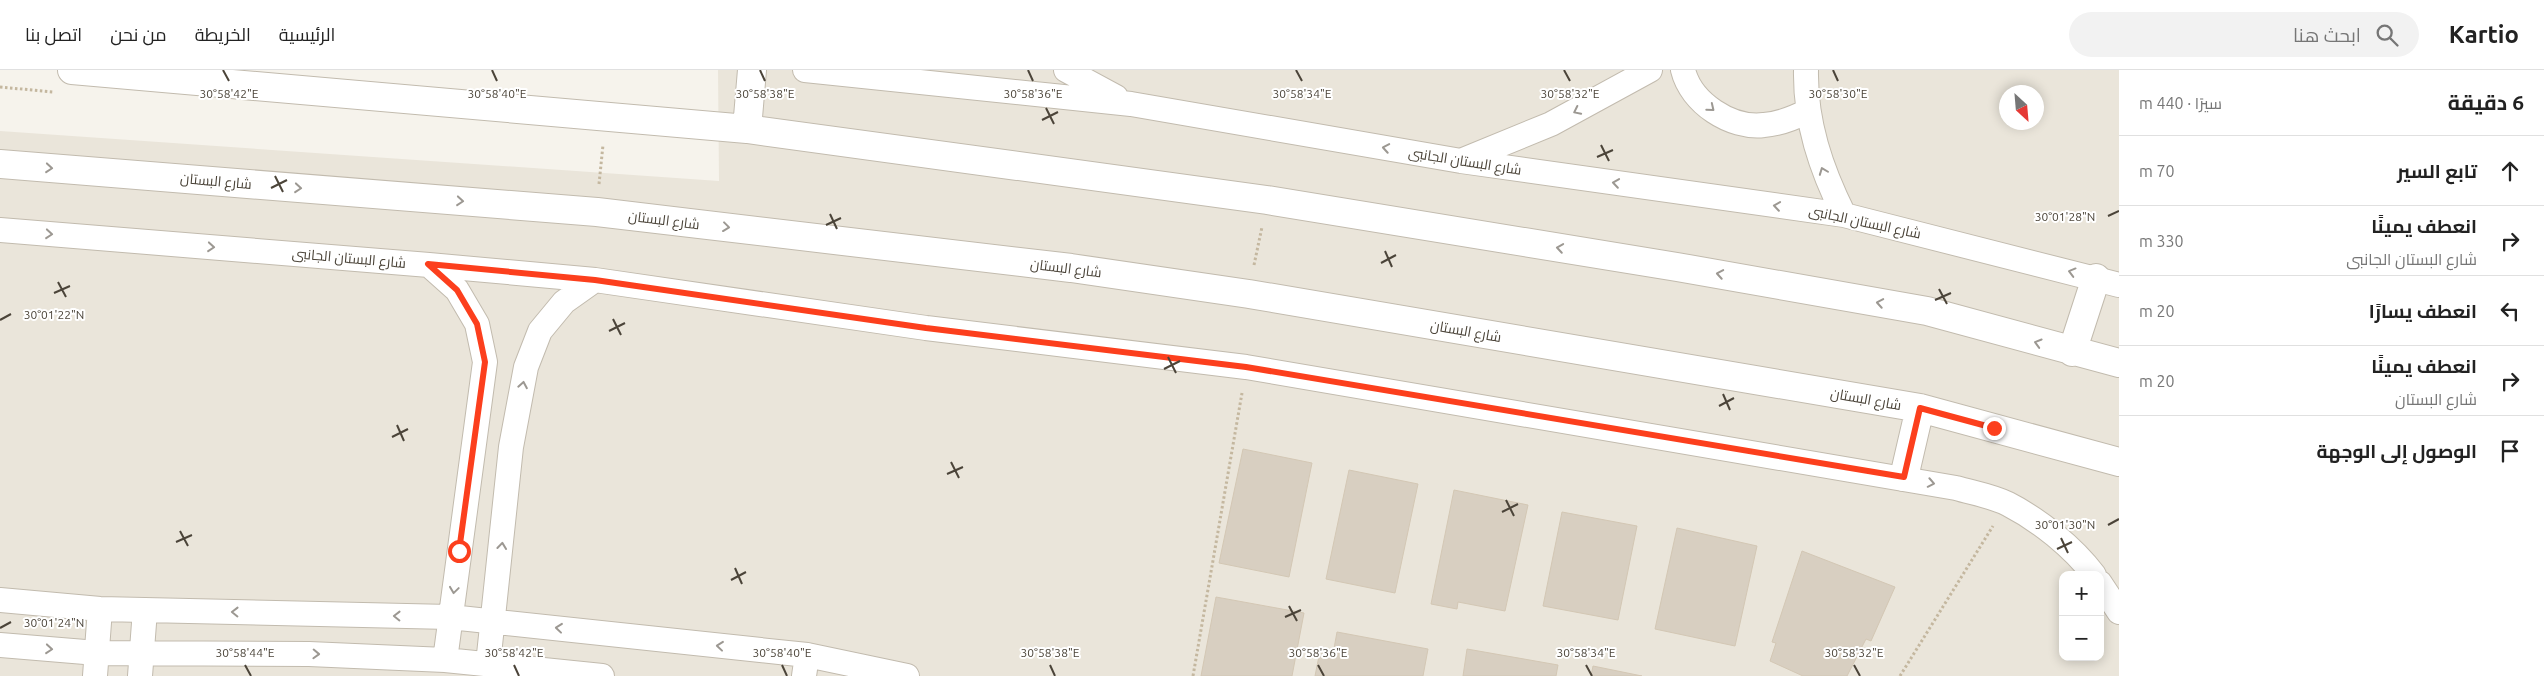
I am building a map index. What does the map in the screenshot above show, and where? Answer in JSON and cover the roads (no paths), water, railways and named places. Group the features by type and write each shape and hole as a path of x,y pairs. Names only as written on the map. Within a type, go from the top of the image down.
{"street":[{"path":"747,129 752,70"},
{"name":"شارع البستان الجانبى","path":"805,70 1131,104 1461,161 1844,215 2107,282"},
{"path":"1066,70 1131,104"},
{"path":"1461,161 1551,124 1650,70"},
{"path":"1683,70 1697,96 1715,112 1738,123 1762,126 1786,122 1808,111"},
{"path":"1806,70 1808,111 1821,165 1844,215"},
{"path":"65,81 747,129 1267,200 1678,267 1926,311 2072,352 2119,363"},
{"name":"شارع البستان","path":"0,164 597,212 1061,267 1249,294 1920,408 2119,462"},
{"name":"شارع البستان الجانبى","path":"0,230 428,264 595,280 926,328 1246,367 1904,477 1956,488 2007,504 2065,545 2090,571"},
{"path":"428,264 457,290 477,324 485,362 444,660"},
{"path":"488,664 511,447 526,367 540,332 564,302 595,280"},
{"path":"2072,352 2107,282"},
{"path":"1904,477 1920,408"},
{"path":"2104,589 2119,612"},
{"path":"0,600 100,609 450,617 494,621 805,666 907,676"},
{"path":"96,664 100,609"},
{"path":"140,676 145,610"},
{"path":"0,645 96,664 142,652 309,654 444,660 602,676"}]}
